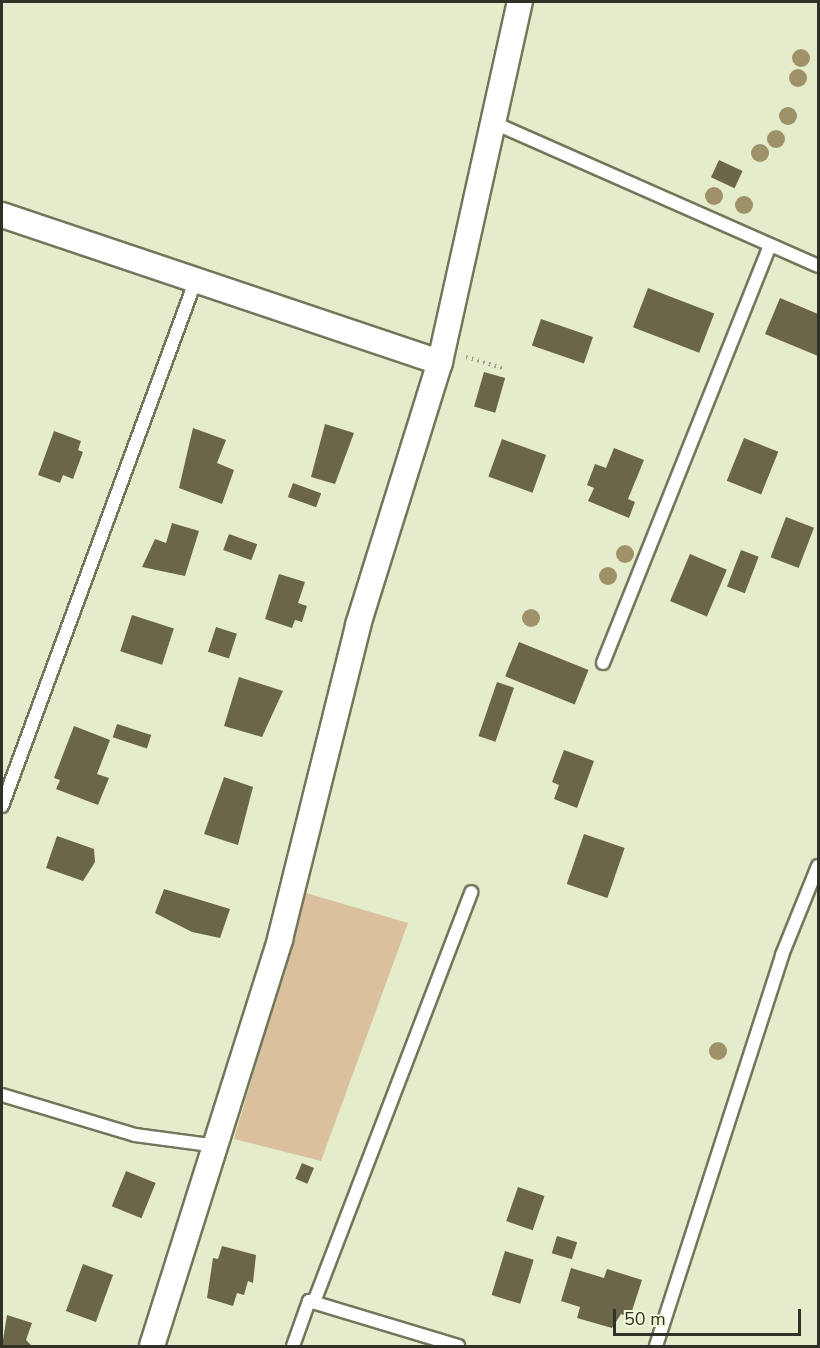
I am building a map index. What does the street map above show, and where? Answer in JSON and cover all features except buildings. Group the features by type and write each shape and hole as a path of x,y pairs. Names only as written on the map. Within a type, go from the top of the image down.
{"street":[{"path":"152,1347 218,1146 280,939 371,579 441,356 520,2"},
{"path":"2,215 195,282 441,356"}],"lane":[{"path":"494,123 769,249 819,266"},
{"path":"603,663 769,249"},
{"path":"2,806 195,282"},
{"path":"656,1347 750,1052 819,866"},
{"path":"314,1302 471,892"},
{"path":"2,1095 135,1135 218,1146"},
{"path":"293,1347 309,1300 458,1347"}],"path":[{"path":"441,356 502,368"}],"shaded area":[{"path":"306,893 408,923 321,1161 234,1139"}]}
